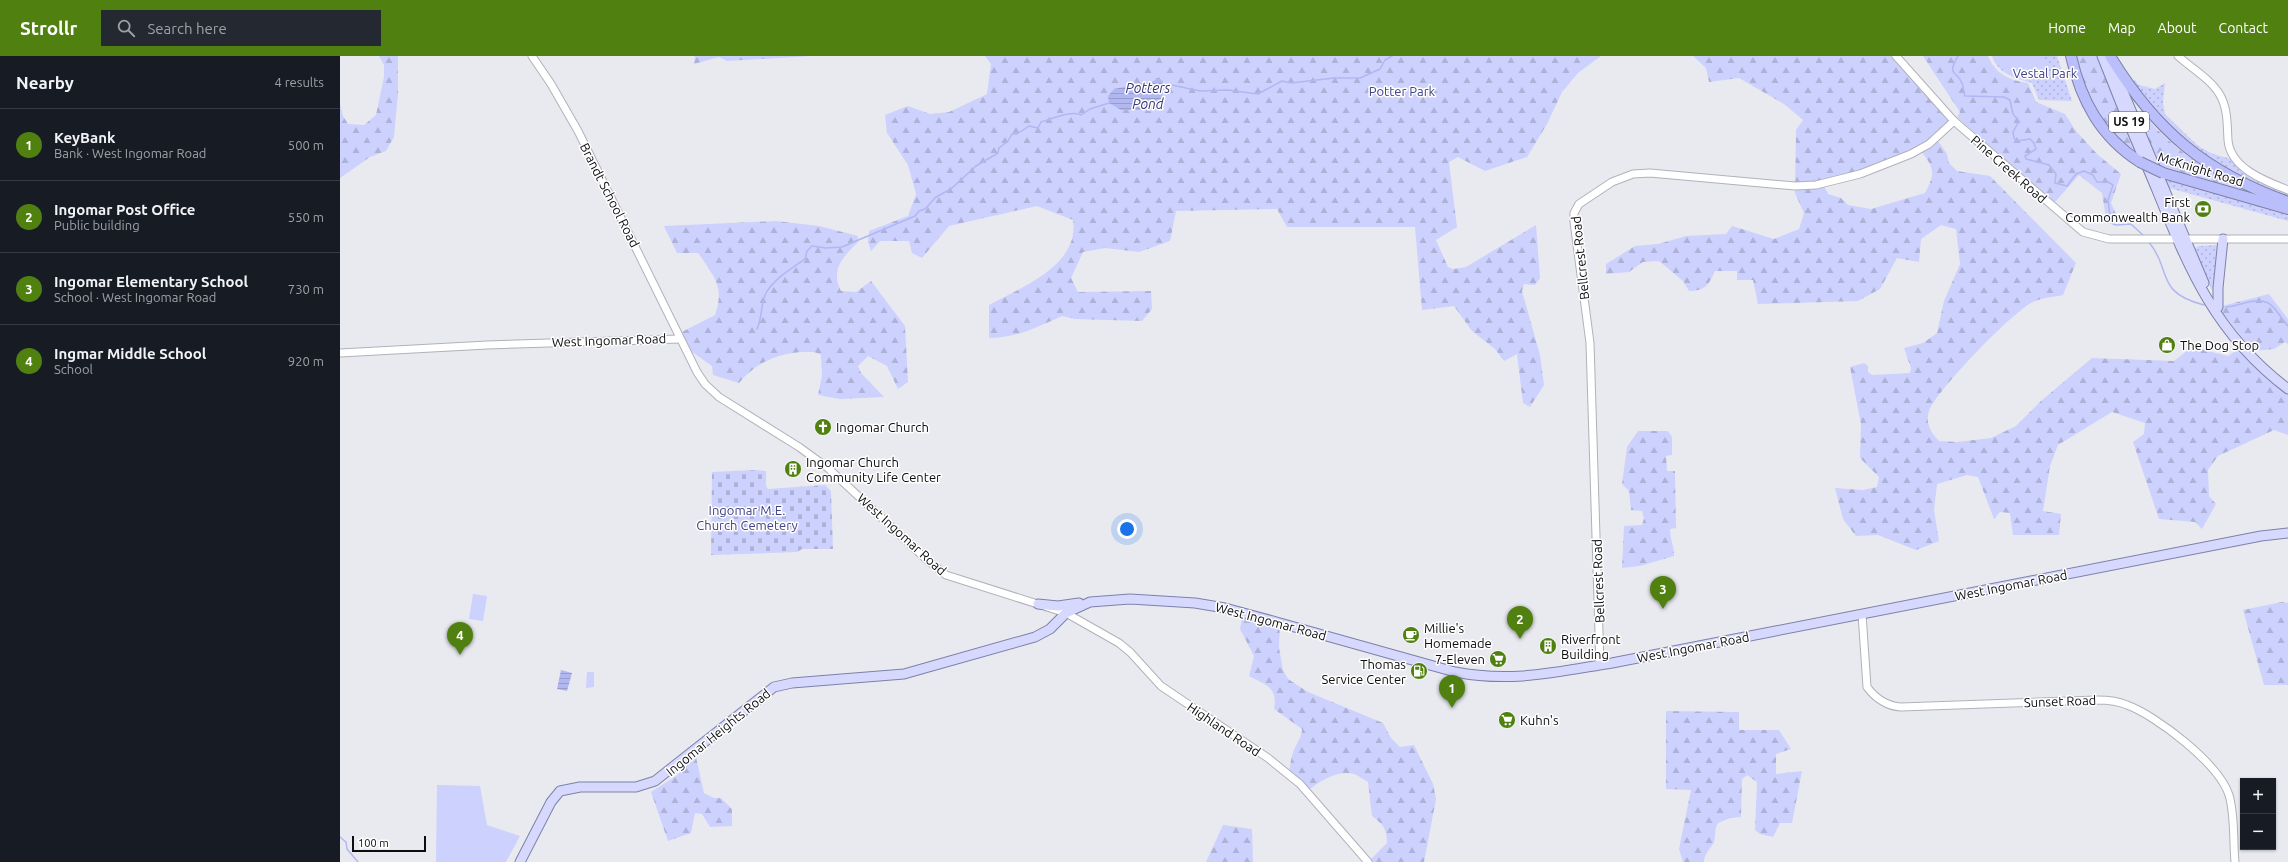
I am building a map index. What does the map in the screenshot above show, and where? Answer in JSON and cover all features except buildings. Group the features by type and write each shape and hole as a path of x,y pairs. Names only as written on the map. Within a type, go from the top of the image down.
{"highway":[{"name":"McKnight Road","path":"2071,56 2082,94 2093,116 2115,143 2140,162 2163,173 2288,209"},
{"name":"McKnight Road","path":"2109,56 2144,106 2187,149 2240,181 2288,202"}],"main road":[{"name":"US 19","path":"2102,56 2181,239 2202,279 2218,307 2246,344 2288,383"},
{"name":"US 19","path":"2109,56 2196,281 2220,320 2249,355 2288,389"},
{"path":"2218,307 2218,288 2223,239"},
{"name":"West Ingomar Road","path":"1066,613 1090,602 1140,599 1214,606 1451,671 1483,677 1526,677 1600,665 2261,536 2288,533"},
{"path":"1038,604 1058,606 1090,602"},
{"name":"Ingomar Heights Road","path":"520,862 551,802 560,791 580,787 636,787 655,781 774,687 792,683 914,671 1035,636 1050,629 1066,613"}],"street":[{"name":"Brandt School Road","path":"532,56 551,84 578,131 680,338"},
{"name":"Pine Creek Road","path":"1896,56 1954,121 2079,230 2102,239 2288,239"},
{"path":"2178,56 2209,82 2221,96 2226,111 2230,151 2234,158 2248,170 2288,190"},
{"name":"Bellcrest Road","path":"1600,665 1590,343 1574,222 1576,208 1585,199 1609,184 1640,174 1802,186 1823,184 1860,174 1911,154 1929,144 1954,121"},
{"name":"West Ingomar Road","path":"340,353 453,346 680,338 701,379 719,397 799,447 828,468 940,571 960,581 1066,613"},
{"name":"Highland Road","path":"1066,613 1119,643 1130,652 1161,686 1234,735 1285,772 1307,791 1368,862"},
{"name":"Sunset Road","path":"1862,614 1867,687 1875,697 1889,705 1901,707 2097,700 2127,704 2150,717 2206,759 2224,784 2230,802 2235,862"}],"green space":[{"path":"379,56 398,56 398,93 394,137 386,151 370,157 340,178 340,104 343,116 348,124 364,125 376,115 384,77 384,65"},
{"path":"695,56 810,56 727,61 719,57 694,64"},
{"name":"Potter Park","path":"985,56 1601,56 1578,73 1562,92 1547,124 1527,157 1485,171 1458,157 1449,162 1457,227 1436,240 1448,267 1453,269 1466,267 1536,225 1540,278 1535,285 1524,284 1522,291 1540,355 1544,385 1530,407 1523,403 1517,354 1504,361 1495,349 1472,331 1454,306 1422,310 1415,227 1287,227 1277,209 1176,211 1170,241 1139,252 1105,248 1083,252 1071,278 1078,292 1151,291 1152,309 1142,321 1075,319 1062,316 1018,334 999,338 989,338 989,305 1032,282 1046,273 1058,262 1067,250 1073,236 1073,220 1037,206 949,226 922,258 912,253 909,241 880,241 871,251 868,242 869,231 908,216 916,194 908,165 887,133 885,115 908,106 930,114 949,112 987,94 991,64"},
{"path":"1693,56 1896,56 1954,121 1936,138 1947,154 1949,163 1957,171 1990,176 2076,263 2063,295 2036,301 2023,308 1976,352 1945,387 1935,401 1928,415 1928,424 1939,441 1957,442 1991,438 2016,426 2041,401 2092,358 2174,361 2192,347 2228,356 2242,347 2288,389 2288,435 2274,430 2218,456 2208,470 2209,496 2216,504 2202,529 2195,522 2159,519 2133,442 2144,434 2145,423 2112,412 2058,445 2050,466 2043,511 2061,514 2059,535 2013,535 2010,513 2000,512 1994,519 1978,477 1967,475 1937,484 1934,510 1939,541 1916,550 1878,535 1856,536 1843,519 1835,488 1863,490 1877,487 1879,477 1860,458 1861,424 1850,367 1864,363 1868,366 1868,372 1872,375 1910,373 1911,368 1904,348 1923,343 1937,333 1944,301 1960,264 1956,229 1941,225 1921,239 1919,262 1897,258 1880,289 1858,301 1758,304 1753,280 1737,280 1737,271 1715,271 1711,280 1706,286 1699,290 1689,291 1683,281 1659,261 1643,262 1629,272 1606,274 1606,264 1635,246 1658,244 1686,236 1726,234 1732,226 1774,239 1799,229 1804,213 1795,193 1796,130 1803,120 1784,104 1739,78 1709,82 1706,68","holes":["1920,150 1928,161 1932,170 1931,180 1925,193 1871,209 1848,205 1841,198 1828,194 1823,184"]},
{"path":"1923,56 1988,56 1995,68 2004,76 2028,83 2036,102 2065,114 2076,131 2097,154 2121,174 2111,203 2116,214 2107,225 2102,193 2079,175 2054,203 1957,117 1960,112"},
{"name":"Vestal Park","path":"1992,56 2057,56 2072,101 2039,100 2032,83 2014,77 2003,71"},
{"path":"1993,56 2044,56 2049,76 2040,78 2024,78 2017,76 2010,73 1998,63"},
{"path":"2074,56 2097,56 2138,155 2117,140 2092,107"},
{"path":"2135,80 2139,85 2155,89 2165,83 2163,102 2165,114 2198,146 2213,154 2231,159 2249,173 2288,192 2288,197 2236,175 2188,145 2130,82"},
{"path":"2147,119 2158,131 2194,160 2220,177 2248,192 2173,172 2158,166 2140,122"},
{"path":"2163,173 2288,209 2288,221 2162,186"},
{"path":"776,221 819,226 858,236 858,242 847,253 840,264 837,277 838,283 841,291 856,292 871,281 905,326 908,382 898,389 887,366 868,356 858,366 861,373 884,397 840,399 818,395 822,376 821,355 817,353 785,354 768,360 752,370 739,383 713,375 712,366 685,347 678,334 715,315 719,297 718,289 713,275 698,253 677,253 664,226"},
{"path":"2199,246 2218,246 2214,289 2212,290 2195,253 2195,248"},
{"path":"2269,294 2288,319 2288,344 2285,342 2274,349 2253,351 2218,307"},
{"path":"1638,431 1668,431 1672,437 1672,455 1666,456 1667,471 1675,471 1676,528 1670,529 1674,556 1640,566 1622,568 1624,526 1642,525 1644,518 1642,511 1631,510 1629,491 1622,484 1627,447"},
{"name":"Ingomar M.E. Church Cemetery","path":"755,470 766,471 766,486 768,489 825,485 831,491 833,549 802,549 797,552 711,555 712,472"},
{"path":"473,594 487,596 483,621 469,619"},
{"path":"2282,602 2288,603 2288,685 2264,685 2243,610"},
{"path":"1243,613 1280,623 1279,648 1283,670 1288,679 1308,692 1383,723 1391,738 1400,747 1414,745 1433,784 1436,799 1424,862 1368,862 1387,843 1384,827 1372,816 1368,782 1354,774 1341,773 1329,777 1307,791 1288,774 1292,756 1302,729 1274,709 1274,696 1269,688 1249,676 1254,656 1240,629"},
{"path":"587,672 594,672 594,687 586,688"},
{"path":"1666,711 1739,712 1739,730 1779,730 1791,749 1776,754 1776,774 1802,771 1792,823 1780,823 1773,837 1760,834 1755,830 1757,782 1747,775 1742,779 1741,817 1730,818 1718,823 1714,842 1706,854 1704,862 1683,862 1679,849 1691,790 1666,789"},
{"path":"696,757 704,793 714,798 721,798 732,809 732,826 710,827 702,814 695,813 691,833 668,841 651,792 676,776"},
{"path":"437,785 480,786 487,825 520,836 506,862 436,862"},
{"path":"1223,825 1252,829 1253,862 1206,862"}],"water":[{"name":"Potters Pond","path":"1157,78 1163,81 1161,110 1121,110 1109,103 1108,96 1114,89 1154,81"},
{"path":"561,670 572,673 567,691 557,689"}],"waterway":[{"path":"1167,84 1200,91 1228,90 1258,94 1282,81 1291,83 1334,78 1360,78 1380,69 1385,60 1392,56"},
{"path":"1958,56 1953,70 1962,83 1965,96 2004,97 2010,100 2013,114 2019,121 2013,132 2014,138 2016,141 2030,139 2034,143 2036,149 2025,156 2026,159 2049,165 2056,174 2055,183 2067,186 2076,174 2084,171 2093,175 2097,182 2108,182 2113,185 2108,200 2111,223 2116,225 2131,224 2145,237"},
{"path":"757,329 765,295 768,290 772,284 805,259 807,251 812,246 826,248 842,247 915,216 919,211 925,209 936,197 951,189 976,166 998,153 999,148 1008,141 1012,134 1017,134 1029,126 1038,128 1041,122 1061,116 1072,114 1081,115 1090,109 1109,103"},
{"path":"2148,241 2156,252 2171,287 2178,294 2188,300 2204,305"},
{"path":"2226,307 2264,301 2274,308 2288,326"},
{"path":"340,837 346,842 347,849 358,862"}],"place":[{"name":"First Commonwealth Bank","path":"2203,209"},
{"name":"The Dog Stop","path":"2167,345"},
{"name":"Ingomar Church","path":"823,427"},
{"name":"Ingomar Church Community Life Center","path":"793,469"},
{"name":"Ingomar Elementary School","path":"1663,609"},
{"name":"Millie's Homemade","path":"1411,635"},
{"name":"Ingomar Post Office","path":"1520,639"},
{"name":"Riverfront Building","path":"1548,646"},
{"name":"Ingmar Middle School","path":"460,655"},
{"name":"7-Eleven","path":"1498,659"},
{"name":"Thomas Service Center","path":"1419,671"},
{"name":"KeyBank","path":"1452,708"},
{"name":"Kuhn's","path":"1507,720"}]}
